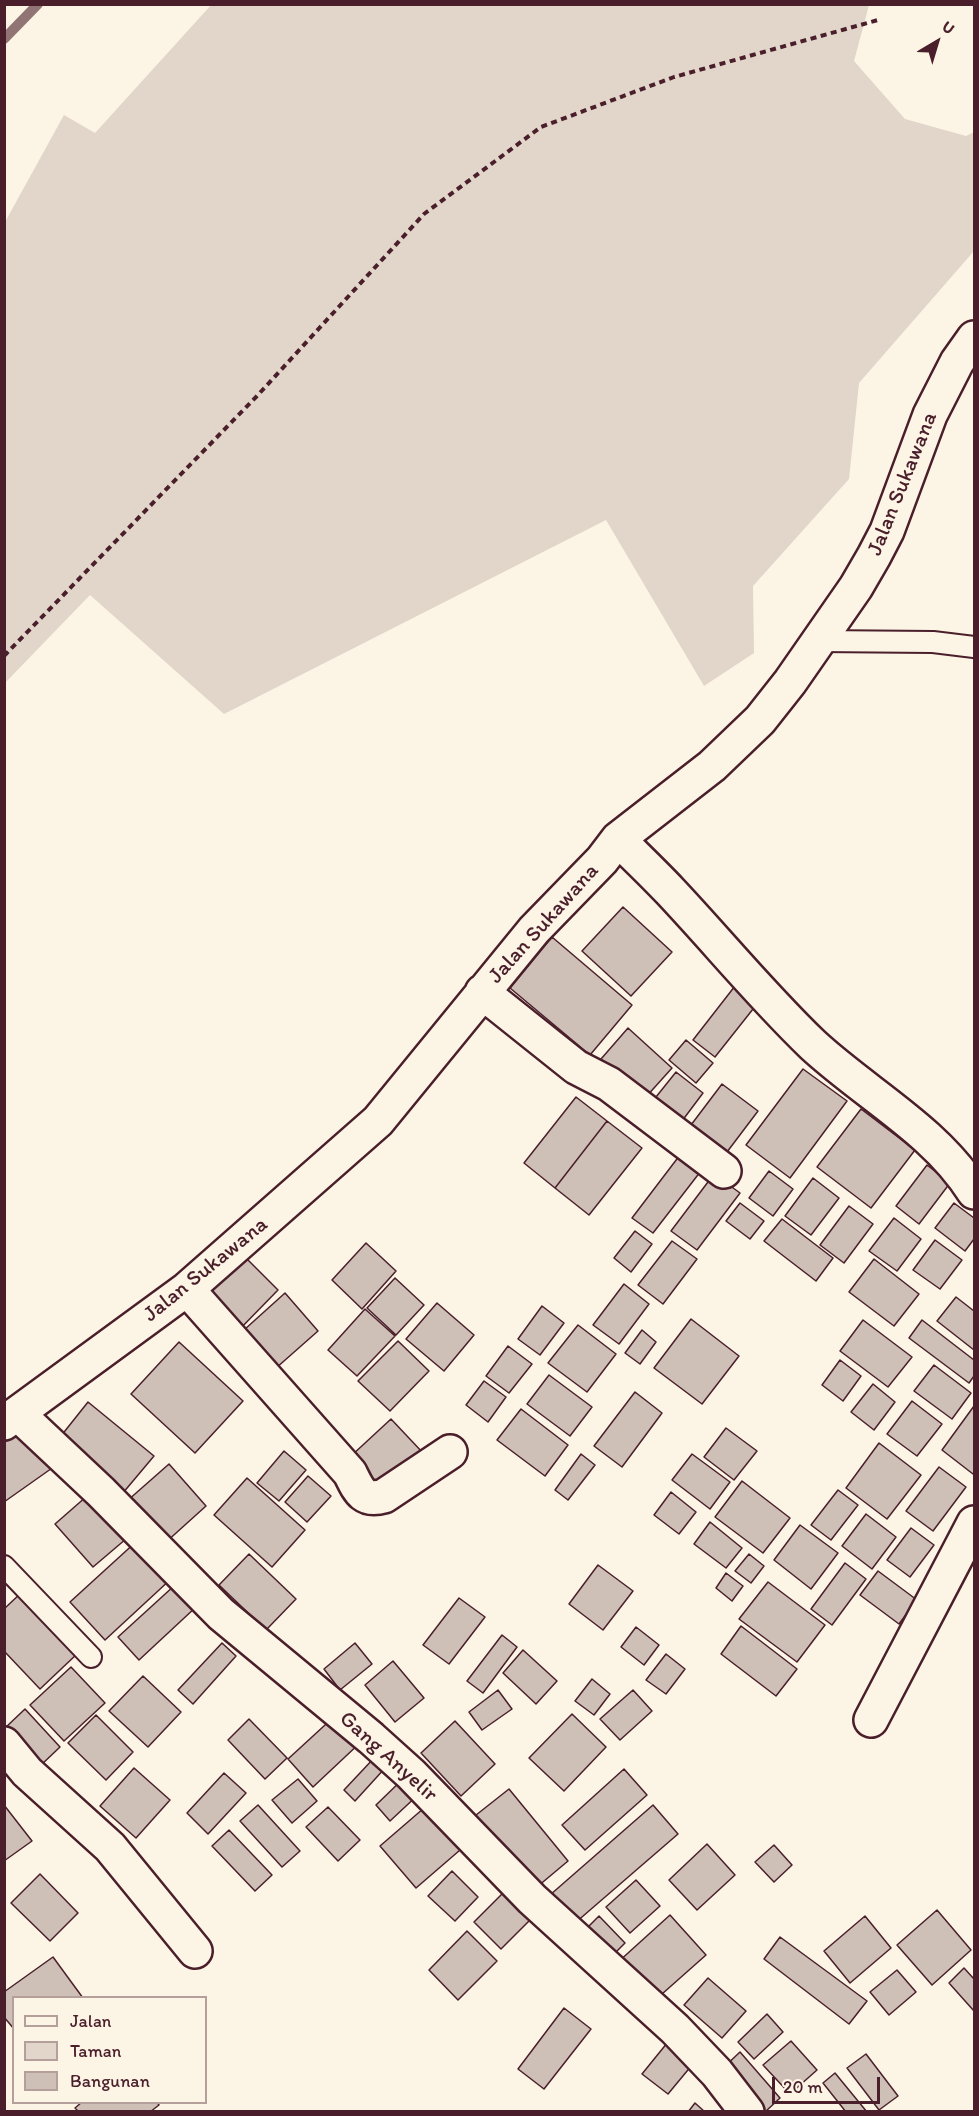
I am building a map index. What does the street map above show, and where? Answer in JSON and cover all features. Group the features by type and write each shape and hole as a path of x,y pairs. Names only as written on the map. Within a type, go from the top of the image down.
{"street":[{"name":"Jalan Sukawana","path":"11,1419 188,1289 378,1121 534,930 595,867 618,839 712,765 760,720 790,682 856,587 874,556 887,531 930,415 957,362 975,338"},
{"path":"618,839 814,1046 930,1140 975,1192"},
{"path":"483,992 576,1067 609,1084 724,1171"},
{"path":"188,1289 350,1473 357,1488 364,1496 372,1499 384,1496 450,1452"},
{"name":"Gang Anyelir","path":"11,1419 101,1492 221,1614 411,1774 532,1899 675,2029 717,2073 747,2112"},
{"path":"871,1720 975,1522"},
{"path":"4,1744 27,1772 110,1847 195,1951"}],"lane":[{"path":"817,641 933,642 975,647"},
{"path":"4,1566 91,1657"}],"path":[{"path":"4,656 257,396 424,214 541,127 674,77 878,20"}],"green space":[{"path":"212,4 869,5 854,61 905,119 966,136 974,132 974,251 859,383 849,479 753,586 754,653 704,686 606,520 224,714 90,595 5,683 5,222 64,115 95,133"}],"building":[{"path":"623,907 672,952 631,996 582,951"},
{"path":"552,937 632,1005 590,1055 510,988"},
{"path":"735,986 757,1004 715,1057 693,1040"},
{"path":"628,1028 672,1068 645,1098 601,1059"},
{"path":"686,1040 713,1063 696,1083 669,1060"},
{"path":"803,1069 847,1101 790,1178 746,1145"},
{"path":"676,1072 703,1093 676,1129 648,1107"},
{"path":"722,1084 758,1111 727,1152 691,1125"},
{"path":"576,1097 607,1121 555,1188 524,1163"},
{"path":"861,1109 915,1150 871,1208 817,1167"},
{"path":"607,1121 642,1148 589,1215 555,1188"},
{"path":"683,1151 704,1167 653,1233 632,1218"},
{"path":"927,1165 950,1183 919,1224 896,1206"},
{"path":"769,1171 793,1189 773,1216 749,1198"},
{"path":"714,1174 740,1193 697,1250 671,1231"},
{"path":"813,1178 839,1198 811,1235 785,1216"},
{"path":"740,1203 764,1221 750,1239 726,1221"},
{"path":"954,1203 974,1218 974,1239 965,1251 935,1228"},
{"path":"849,1206 873,1224 844,1263 820,1245"},
{"path":"894,1218 921,1239 897,1271 869,1251"},
{"path":"782,1219 833,1258 816,1281 764,1241"},
{"path":"635,1231 652,1244 631,1272 614,1258"},
{"path":"935,1240 962,1260 940,1289 913,1270"},
{"path":"672,1241 697,1259 663,1304 638,1285"},
{"path":"366,1243 396,1271 362,1309 332,1280"},
{"path":"241,1253 278,1290 234,1335 196,1298"},
{"path":"874,1259 919,1294 894,1326 849,1292"},
{"path":"395,1278 424,1305 396,1335 367,1308"},
{"path":"624,1284 649,1304 619,1344 593,1325"},
{"path":"285,1293 318,1331 267,1376 234,1339"},
{"path":"956,1297 974,1311 974,1350 937,1321"},
{"path":"437,1303 474,1335 444,1371 406,1339"},
{"path":"542,1306 564,1323 540,1355 518,1339"},
{"path":"365,1309 395,1336 357,1376 328,1350"},
{"path":"691,1319 739,1356 702,1404 654,1368"},
{"path":"863,1320 912,1357 888,1387 840,1351"},
{"path":"922,1320 974,1360 974,1376 969,1383 909,1338"},
{"path":"578,1325 616,1354 587,1392 548,1363"},
{"path":"642,1330 656,1342 640,1364 625,1353"},
{"path":"398,1341 429,1371 390,1411 358,1381"},
{"path":"179,1342 243,1401 195,1453 131,1394"},
{"path":"508,1346 532,1364 509,1393 486,1376"},
{"path":"840,1360 861,1376 843,1401 822,1385"},
{"path":"934,1365 971,1393 952,1419 914,1391"},
{"path":"549,1375 592,1407 570,1436 527,1404"},
{"path":"484,1381 506,1397 488,1422 466,1405"},
{"path":"873,1384 895,1402 874,1430 851,1412"},
{"path":"635,1392 662,1413 622,1467 594,1446"},
{"path":"912,1401 942,1424 917,1456 887,1434"},
{"path":"88,1402 154,1456 117,1500 53,1446"},
{"path":"974,1406 974,1472 973,1474 942,1450"},
{"path":"521,1409 568,1445 545,1476 497,1440"},
{"path":"391,1419 424,1454 385,1491 351,1456"},
{"path":"26,1426 55,1466 4,1502 4,1441"},
{"path":"726,1428 757,1451 734,1480 704,1457"},
{"path":"879,1443 921,1475 887,1519 846,1488"},
{"path":"284,1451 306,1470 279,1501 257,1483"},
{"path":"581,1454 595,1465 568,1500 555,1490"},
{"path":"692,1454 730,1482 710,1509 672,1480"},
{"path":"169,1464 206,1506 165,1543 127,1501"},
{"path":"939,1467 966,1487 933,1531 906,1511"},
{"path":"308,1476 331,1496 307,1522 285,1502"},
{"path":"247,1478 305,1530 272,1567 214,1515"},
{"path":"742,1481 790,1518 763,1553 715,1517"},
{"path":"95,1489 133,1533 93,1567 55,1524"},
{"path":"838,1490 858,1505 831,1540 811,1525"},
{"path":"671,1492 696,1512 679,1534 654,1515"},
{"path":"866,1514 896,1537 872,1569 842,1546"},
{"path":"710,1522 742,1548 726,1568 694,1544"},
{"path":"800,1525 838,1553 811,1589 774,1560"},
{"path":"911,1528 934,1545 910,1577 887,1560"},
{"path":"138,1540 172,1578 105,1640 70,1602"},
{"path":"249,1554 296,1599 266,1630 219,1585"},
{"path":"749,1554 764,1566 751,1583 735,1571"},
{"path":"845,1563 866,1579 832,1625 811,1609"},
{"path":"598,1565 633,1591 603,1630 569,1604"},
{"path":"878,1571 917,1600 899,1624 860,1595"},
{"path":"726,1573 743,1586 732,1601 716,1588"},
{"path":"768,1582 825,1625 797,1662 739,1619"},
{"path":"175,1585 196,1607 139,1660 118,1637"},
{"path":"22,1592 78,1653 40,1689 4,1651 4,1609"},
{"path":"459,1598 485,1617 449,1664 423,1645"},
{"path":"741,1626 797,1669 776,1696 721,1654"},
{"path":"636,1627 659,1645 644,1665 621,1647"},
{"path":"502,1635 517,1647 483,1693 467,1681"},
{"path":"222,1643 236,1656 193,1704 178,1690"},
{"path":"355,1643 372,1664 340,1690 324,1669"},
{"path":"523,1650 557,1681 536,1704 503,1673"},
{"path":"666,1654 685,1669 666,1694 646,1680"},
{"path":"393,1661 424,1698 395,1722 365,1685"},
{"path":"71,1667 105,1703 64,1741 30,1705"},
{"path":"143,1676 181,1712 148,1747 109,1711"},
{"path":"592,1679 610,1694 594,1715 575,1701"},
{"path":"498,1690 512,1709 482,1730 469,1712"},
{"path":"633,1690 652,1711 620,1740 600,1719"},
{"path":"25,1709 60,1747 40,1766 5,1728"},
{"path":"337,1714 362,1741 313,1787 288,1759"},
{"path":"572,1714 606,1747 564,1791 529,1758"},
{"path":"96,1715 133,1752 106,1780 68,1743"},
{"path":"249,1719 287,1758 265,1779 228,1740"},
{"path":"455,1721 495,1764 461,1796 421,1753"},
{"path":"375,1757 386,1767 355,1801 344,1790"},
{"path":"134,1768 170,1800 136,1838 100,1806"},
{"path":"624,1769 647,1795 585,1850 562,1825"},
{"path":"224,1773 246,1793 208,1834 187,1813"},
{"path":"405,1777 420,1793 390,1821 376,1805"},
{"path":"298,1779 317,1801 292,1823 272,1800"},
{"path":"509,1789 568,1861 531,1892 471,1819"},
{"path":"431,1802 467,1844 416,1888 380,1846"},
{"path":"4,1805 32,1841 4,1861"},
{"path":"258,1805 300,1851 282,1867 240,1821"},
{"path":"653,1805 678,1834 575,1923 550,1895"},
{"path":"328,1807 360,1840 338,1861 306,1827"},
{"path":"229,1830 272,1875 255,1891 212,1846"},
{"path":"707,1844 735,1875 697,1910 669,1880"},
{"path":"774,1845 792,1865 774,1882 755,1862"},
{"path":"452,1871 478,1897 455,1921 428,1896"},
{"path":"40,1874 78,1913 50,1941 11,1903"},
{"path":"636,1880 660,1906 630,1933 606,1907"},
{"path":"509,1887 536,1914 501,1949 474,1922"},
{"path":"937,1910 971,1950 932,1985 897,1945"},
{"path":"670,1915 706,1955 653,2002 617,1963"},
{"path":"599,1916 625,1943 606,1962 580,1935"},
{"path":"865,1916 891,1948 850,1983 824,1951"},
{"path":"467,1931 497,1961 458,2000 429,1970"},
{"path":"780,1937 867,2001 849,2024 764,1959"},
{"path":"53,1957 82,1996 12,1996 12,2027 4,2017 4,1992"},
{"path":"964,1968 974,1979 974,2011 949,1983"},
{"path":"897,1970 916,1992 889,2015 870,1992"},
{"path":"708,1978 746,2011 722,2038 684,2005"},
{"path":"564,2008 591,2029 544,2089 518,2069"},
{"path":"767,2014 783,2032 754,2059 738,2042"},
{"path":"672,2037 697,2059 668,2094 642,2074"},
{"path":"791,2041 817,2070 790,2094 763,2065"},
{"path":"740,2052 780,2098 765,2112 760,2112 722,2069"},
{"path":"866,2054 898,2096 879,2110 847,2068"},
{"path":"835,2073 867,2112 846,2112 823,2083"},
{"path":"695,2103 705,2112 688,2112"},
{"path":"80,2104 159,2105 150,2112 79,2112 75,2108"}],"waterway":[{"path":"4,39 38,4"}]}
